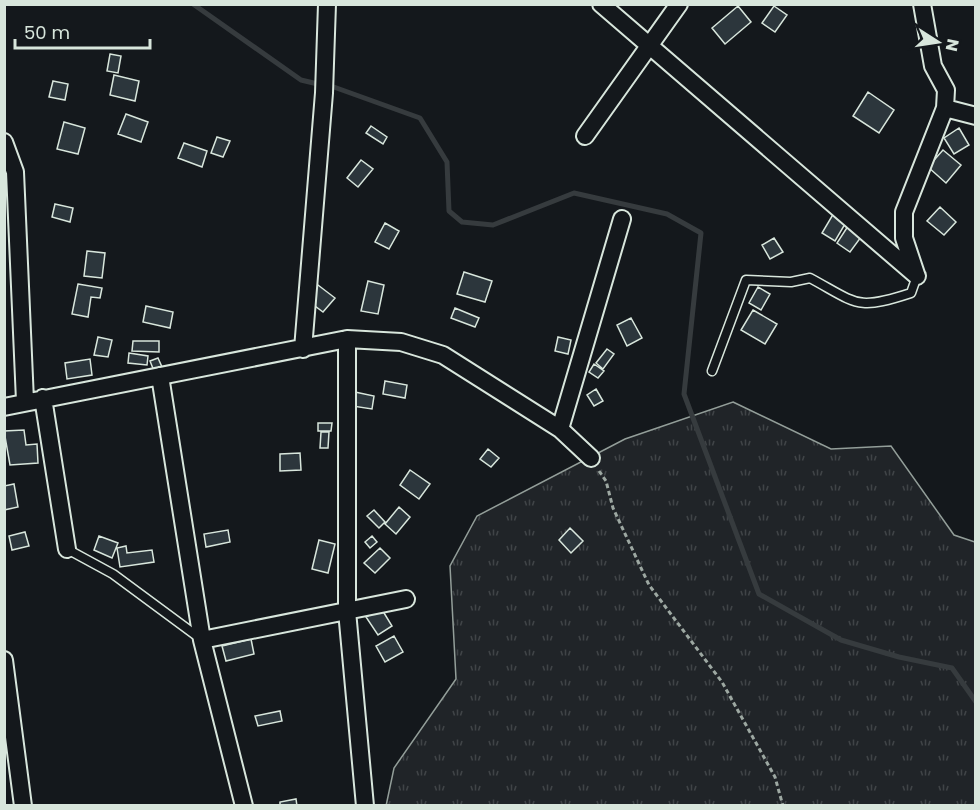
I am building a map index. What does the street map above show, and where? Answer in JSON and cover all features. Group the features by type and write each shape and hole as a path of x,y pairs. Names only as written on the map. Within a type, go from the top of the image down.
{"street":[{"path":"303,349 324,93 327,4"},
{"path":"601,4 917,276"},
{"path":"585,136 679,4"},
{"path":"917,276 904,238 904,212 945,108 946,90 933,66 922,4"},
{"path":"945,108 975,116"},
{"path":"4,141 15,172 11,239 25,401"},
{"path":"560,429 622,219"},
{"path":"347,339 347,611 365,806"},
{"path":"4,407 25,401 347,339 401,342 443,356 560,429 591,458"},
{"path":"160,376 202,640 244,806"},
{"path":"43,398 67,549"},
{"path":"202,640 406,599"},
{"path":"4,660 23,806"}],"lane":[{"path":"712,372 746,280 791,282 810,278 858,304 879,303 911,293 917,276"},
{"path":"67,549 113,574 202,640"}],"path":[{"path":"591,458 606,481 613,508 649,585 722,681 775,777 783,806"}],"green space":[{"path":"733,402 831,449 891,446 954,535 975,542 975,805 386,806 394,768 456,679 450,566 477,516 625,439"}],"building":[{"path":"738,6 751,22 725,44 712,28"},
{"path":"774,6 787,15 775,32 762,23"},
{"path":"110,54 121,56 118,73 107,71"},
{"path":"114,75 139,81 135,101 110,95"},
{"path":"53,81 68,84 65,100 49,97"},
{"path":"868,92 894,110 879,133 853,116"},
{"path":"126,114 148,122 141,142 118,134"},
{"path":"64,122 85,128 78,154 57,149"},
{"path":"371,126 387,137 383,144 366,133"},
{"path":"959,128 969,145 954,154 944,138"},
{"path":"217,137 230,141 223,157 211,153"},
{"path":"184,143 207,151 202,167 178,158"},
{"path":"943,150 961,165 946,183 928,167"},
{"path":"361,160 373,169 358,187 347,178"},
{"path":"55,204 73,208 70,222 52,217"},
{"path":"940,207 956,222 944,235 927,221"},
{"path":"835,211 848,219 835,241 822,233"},
{"path":"385,223 399,231 389,249 375,242"},
{"path":"850,223 864,233 850,252 837,243"},
{"path":"774,238 783,252 770,259 762,245"},
{"path":"87,251 105,253 102,278 84,276"},
{"path":"464,272 492,281 485,302 457,294"},
{"path":"368,281 384,285 378,314 361,311"},
{"path":"314,282 335,298 323,312 303,297"},
{"path":"78,284 102,288 100,298 91,297 88,317 72,314"},
{"path":"758,287 770,294 761,310 749,303"},
{"path":"146,306 173,312 170,328 143,322"},
{"path":"455,308 479,318 475,327 451,318"},
{"path":"753,310 777,324 765,344 741,330"},
{"path":"631,318 642,338 627,346 617,325"},
{"path":"98,337 112,340 108,357 94,355"},
{"path":"558,337 571,340 568,354 555,351"},
{"path":"133,341 159,341 159,352 132,351"},
{"path":"607,349 614,354 603,369 596,363"},
{"path":"129,353 148,356 147,365 128,363"},
{"path":"158,358 162,367 154,371 150,361"},
{"path":"90,359 92,375 67,379 65,363"},
{"path":"594,364 604,371 598,378 589,372"},
{"path":"385,381 407,385 405,398 383,394"},
{"path":"596,389 603,401 594,406 587,395"},
{"path":"355,392 374,396 372,409 352,406"},
{"path":"318,423 332,423 331,431 318,431"},
{"path":"24,430 26,445 37,444 38,463 10,465 4,431"},
{"path":"321,432 329,432 328,448 320,448"},
{"path":"488,449 499,458 491,467 480,459"},
{"path":"300,453 301,470 280,471 280,454"},
{"path":"410,470 430,484 419,499 400,485"},
{"path":"14,484 18,507 4,510 4,486"},
{"path":"399,507 410,517 396,534 385,524"},
{"path":"374,510 385,522 379,528 367,516"},
{"path":"570,528 583,541 571,553 559,540"},
{"path":"228,530 230,542 206,547 204,534"},
{"path":"25,532 29,546 12,550 9,536"},
{"path":"99,536 118,543 112,558 94,550"},
{"path":"372,536 377,542 370,548 365,542"},
{"path":"319,540 335,544 328,573 312,569"},
{"path":"126,546 127,553 152,550 154,562 120,567 117,548"},
{"path":"380,548 390,558 375,573 364,563"},
{"path":"381,608 392,626 378,635 366,617"},
{"path":"394,636 403,652 385,662 376,646"},
{"path":"251,639 254,654 226,661 222,646"},
{"path":"280,711 282,721 258,726 255,716"},
{"path":"296,799 297,806 280,806 280,802"}],"waterway":[{"path":"193,4 301,80 322,85"},
{"path":"331,86 420,118 447,162 449,211 462,222 493,225 574,193 667,214 701,233 684,394 759,594 841,640 899,657 952,668 976,702"}]}
